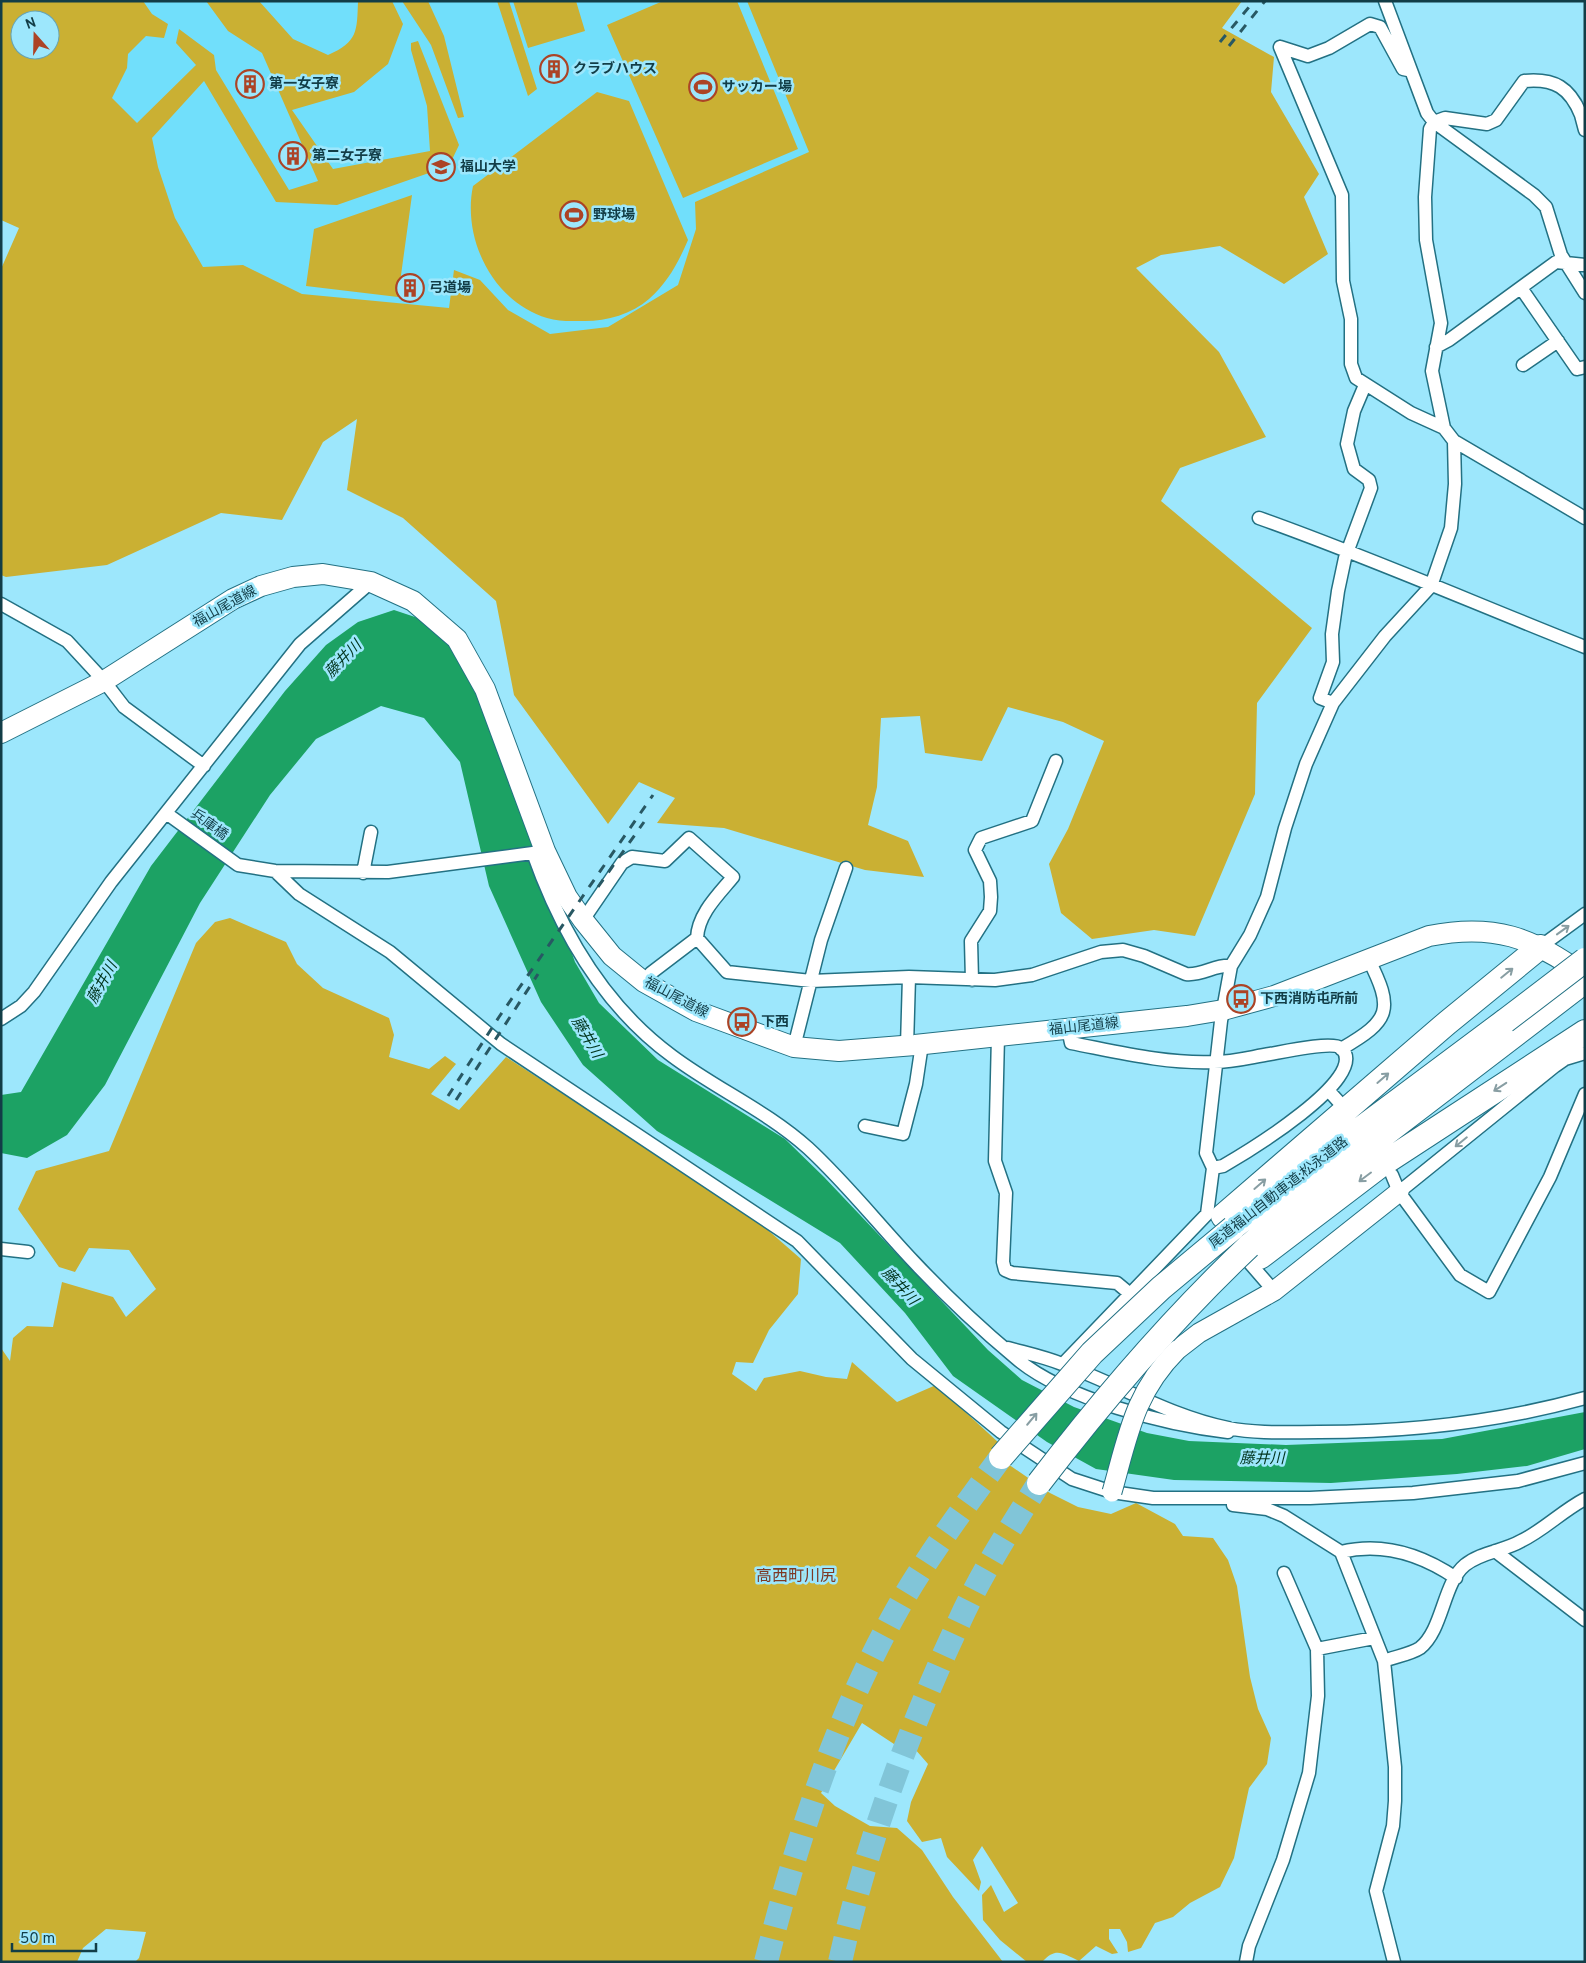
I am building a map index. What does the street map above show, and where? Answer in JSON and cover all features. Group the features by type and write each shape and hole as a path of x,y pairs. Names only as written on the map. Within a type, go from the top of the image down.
{"highway":[{"path":"1221,1219 1440,1029 1540,947"},
{"name":"尾道福山自動車道;松永道路","path":"1039,1482 1073,1438 1166,1328 1254,1252 1343,1166 1510,1028 1585,960"},
{"name":"尾道福山自動車道;松永道路","path":"1001,1457 1092,1352 1161,1288 1221,1219 1327,1154 1510,1028 1585,981"},
{"path":"1254,1252 1381,1165 1585,1032"}],"main road":[{"name":"福山尾道線","path":"1,733 104,681 233,599 261,586 292,577 323,574 371,582 413,601 457,639 485,689 536,853 583,920 612,956 644,982 696,1011 794,1047 839,1051 915,1045 1223,1010 1274,996 1428,936 1453,931 1478,930 1505,934 1557,955 1585,976"}],"street":[{"path":"1385,1 1428,113 1434,122 1534,195 1546,207 1565,264 1585,293"},
{"path":"1412,71 1403,69 1380,27 1370,24 1329,48 1308,56 1280,47 1342,195 1344,281 1351,319 1351,364 1356,378 1411,413 1444,428"},
{"path":"1585,130 1583,115 1574,97 1566,90 1556,85 1529,80 1524,81 1496,120 1487,124 1445,118 1434,122 1430,129 1426,197 1426,240 1441,323 1432,371 1444,428 1454,441 1585,518"},
{"path":"1436,347 1449,340 1556,262 1585,265"},
{"path":"1521,288 1577,369 1585,367"},
{"path":"1523,365 1558,342"},
{"path":"1332,703 1320,698 1333,662 1332,634 1338,591 1371,488 1369,480 1354,469 1347,444 1354,411 1365,385"},
{"path":"1274,1291 1221,1219 1213,1168 1206,1153 1223,1010 1232,966 1250,935 1267,897 1285,828 1306,764 1332,703 1386,636 1431,586 1451,528 1455,484 1454,441"},
{"path":"1259,518 1350,550 1431,586 1585,647"},
{"path":"1,1019 21,1006 34,992 111,882 170,815 204,766 300,644 371,582"},
{"path":"1,604 67,641 104,681 124,707 204,766"},
{"path":"972,980 971,941 990,911 991,897 990,881 975,850 981,838 1032,821 1056,761"},
{"name":"兵庫橋","path":"170,815 238,865 275,871 388,872 536,853"},
{"path":"363,872 371,832"},
{"path":"583,920 622,863 632,857 665,861 689,838 733,877 712,902 698,927 697,938 727,972 811,981 909,977 996,980 1032,975 1101,952 1123,950 1144,956 1192,975 1224,965 1232,966"},
{"path":"536,853 541,878 588,970 607,996 638,1028 672,1056 741,1102 763,1114 808,1148 915,1264 970,1318 1006,1347 1017,1359 1045,1377 1085,1397 1191,1428 1228,1432 1228,1428"},
{"path":"794,1047 821,940 846,868"},
{"path":"275,871 299,894 390,952 501,1044 798,1241 912,1359 1001,1432 1072,1479 1112,1492 1267,1509 1284,1516 1341,1552 1384,1661 1395,1767 1395,1801 1393,1826 1376,1891 1394,1962"},
{"path":"1540,947 1585,914"},
{"path":"644,982 651,973 697,938"},
{"path":"1068,1029 1071,1043 1158,1059 1216,1062 1320,1046 1341,1049 1368,1033 1385,1010 1385,997 1368,958"},
{"path":"865,1126 903,1134 916,1084 915,1045 909,977"},
{"path":"998,1036 995,1161 1006,1193 1003,1262 1005,1270 1012,1273 1117,1283 1129,1292"},
{"path":"1213,1168 1223,1166 1280,1131 1328,1090 1345,1066 1344,1055 1341,1049"},
{"path":"1112,1492 1136,1409 1158,1369 1177,1350 1199,1333 1274,1291 1395,1184 1555,1066 1566,1059 1585,1053"},
{"path":"1328,1090 1338,1101"},
{"path":"1395,1184 1460,1275 1490,1292 1550,1177 1585,1094"},
{"path":"1063,1364 1129,1292 1221,1219"},
{"path":"1,1249 28,1252"},
{"path":"1006,1347 1063,1364 1154,1405 1228,1428 1268,1433 1371,1432 1467,1423 1542,1410 1585,1398"},
{"path":"1153,1498 1310,1498 1413,1493 1518,1481 1585,1463"},
{"path":"1384,1661 1419,1648 1430,1634 1456,1578 1465,1565 1522,1541 1566,1509 1585,1499"},
{"path":"1341,1552 1359,1548 1390,1550 1422,1559 1456,1578"},
{"path":"1496,1551 1585,1620"},
{"path":"1246,1962 1248,1946 1283,1860 1308,1774 1318,1696 1317,1649 1284,1573"},
{"path":"1317,1649 1374,1638"}],"shaded area":[{"path":"1,1 143,1 152,14 168,24 164,38 146,36 128,54 127,68 112,98 137,123 196,65 176,43 179,29 214,55 216,70 289,190 318,181 262,53 228,31 206,1 259,1 293,39 328,55 345,45 354,34 358,1 392,1 403,24 388,64 354,92 292,110 333,169 430,151 427,106 411,50 411,43 418,41 459,145 449,166 337,205 276,202 204,81 152,138 158,167 175,218 203,267 243,265 302,294 449,308 454,270 480,280 508,310 550,334 608,327 678,285 696,229 695,202 809,152 747,1 1242,1 1222,28 1274,57 1271,92 1319,174 1304,197 1328,254 1284,284 1220,246 1161,255 1136,268 1219,352 1266,437 1180,468 1161,501 1312,628 1257,703 1255,794 1195,936 1154,930 1092,939 1061,913 1049,864 1068,829 1104,741 1063,722 1008,707 982,761 925,753 920,716 881,718 877,787 868,825 908,841 924,877 865,870 724,828 657,823 675,798 639,782 608,824 514,695 496,601 403,518 347,490 357,419 323,442 282,520 221,513 107,565 6,577 1,575 1,269 19,228 1,220"},
{"name":"福山大学","path":"2,1 759,1 825,157 683,290 617,334 551,341 206,280 57,60 60,60 60,10 11,10"},
{"path":"402,1 428,1 444,36 464,117 458,118 431,45"},
{"path":"497,1 509,1 537,89 528,96"},
{"path":"513,1 576,1 585,31 528,48"},
{"name":"サッカー場","path":"663,1 737,1 798,149 683,198 607,25"},
{"name":"野球場","path":"597,92 629,101 688,240 667,279 656,293 635,309 619,316 602,320 561,321 547,318 528,310 511,298 497,283 477,247 472,227 471,206 473,186"},
{"path":"412,195 398,297 306,286 314,229"},
{"path":"230,918 286,942 297,964 323,988 389,1018 394,1035 389,1057 429,1069 445,1056 456,1064 431,1094 459,1110 506,1057 753,1217 801,1259 798,1294 769,1330 753,1363 736,1362 732,1374 756,1391 764,1378 800,1371 826,1377 847,1379 852,1362 897,1402 936,1385 999,1443 992,1453 1050,1493 1078,1507 1111,1514 1136,1503 1175,1524 1183,1536 1213,1538 1228,1560 1237,1586 1250,1677 1258,1709 1271,1738 1267,1764 1249,1788 1234,1858 1220,1887 1190,1903 1173,1917 1155,1923 1141,1948 1128,1952 1127,1942 1120,1929 1109,1929 1109,1939 1118,1953 1112,1954 1096,1946 1079,1961 1055,1953 1042,1962 1027,1962 1000,1940 983,1920 982,1895 991,1885 1004,1912 1018,1903 982,1846 973,1860 981,1882 979,1891 947,1857 941,1838 922,1842 907,1821 911,1802 928,1764 908,1741 894,1744 862,1723 821,1793 835,1806 870,1826 897,1828 922,1850 953,1897 1003,1962 135,1962 139,1958 146,1932 106,1929 83,1948 77,1962 1,1962 1,1348 10,1361 13,1338 27,1326 53,1327 62,1282 113,1297 126,1317 156,1289 129,1250 89,1248 75,1272 59,1267 18,1209 36,1171 109,1151 196,943 215,922"}],"water":[{"name":"藤井川","path":"394,610 430,622 458,656 483,702 575,962 599,1003 658,1060 785,1139 824,1177 988,1350 1022,1380 1074,1407 1147,1433 1189,1441 1286,1445 1442,1439 1585,1412 1585,1449 1527,1466 1457,1474 1331,1483 1174,1480 1096,1469 1047,1442 953,1376 905,1313 840,1243 657,1131 583,1065 541,1002 489,886 460,762 424,718 381,706 316,739 270,795 200,903 105,1085 67,1135 27,1158 1,1153 1,1095 21,1092 151,866 285,691 326,645 358,622"}],"tunnel":[{"path":"766,1962 778,1914 807,1820 823,1773 860,1682 882,1637 917,1576 1001,1457"},
{"path":"840,1962 876,1831 923,1703 960,1620 978,1585 997,1550 1039,1483"}],"railway":[{"path":"1220,42 1254,1"},
{"path":"1229,46 1265,1"},
{"path":"448,1096 499,1017 653,795"},
{"path":"598,887 644,822"},
{"path":"456,1100 538,974"}],"place":[{"name":"クラブハウス","path":"554,69"},
{"name":"第一女子寮","path":"250,84"},
{"name":"サッカー場","path":"703,87"},
{"name":"第二女子寮","path":"293,156"},
{"name":"福山大学","path":"441,167"},
{"name":"野球場","path":"574,215"},
{"name":"弓道場","path":"410,288"},
{"name":"下西消防屯所前","path":"1241,999"},
{"name":"下西","path":"742,1022"}],"district":[{"name":"高西町川尻","path":"796,1577"}]}
